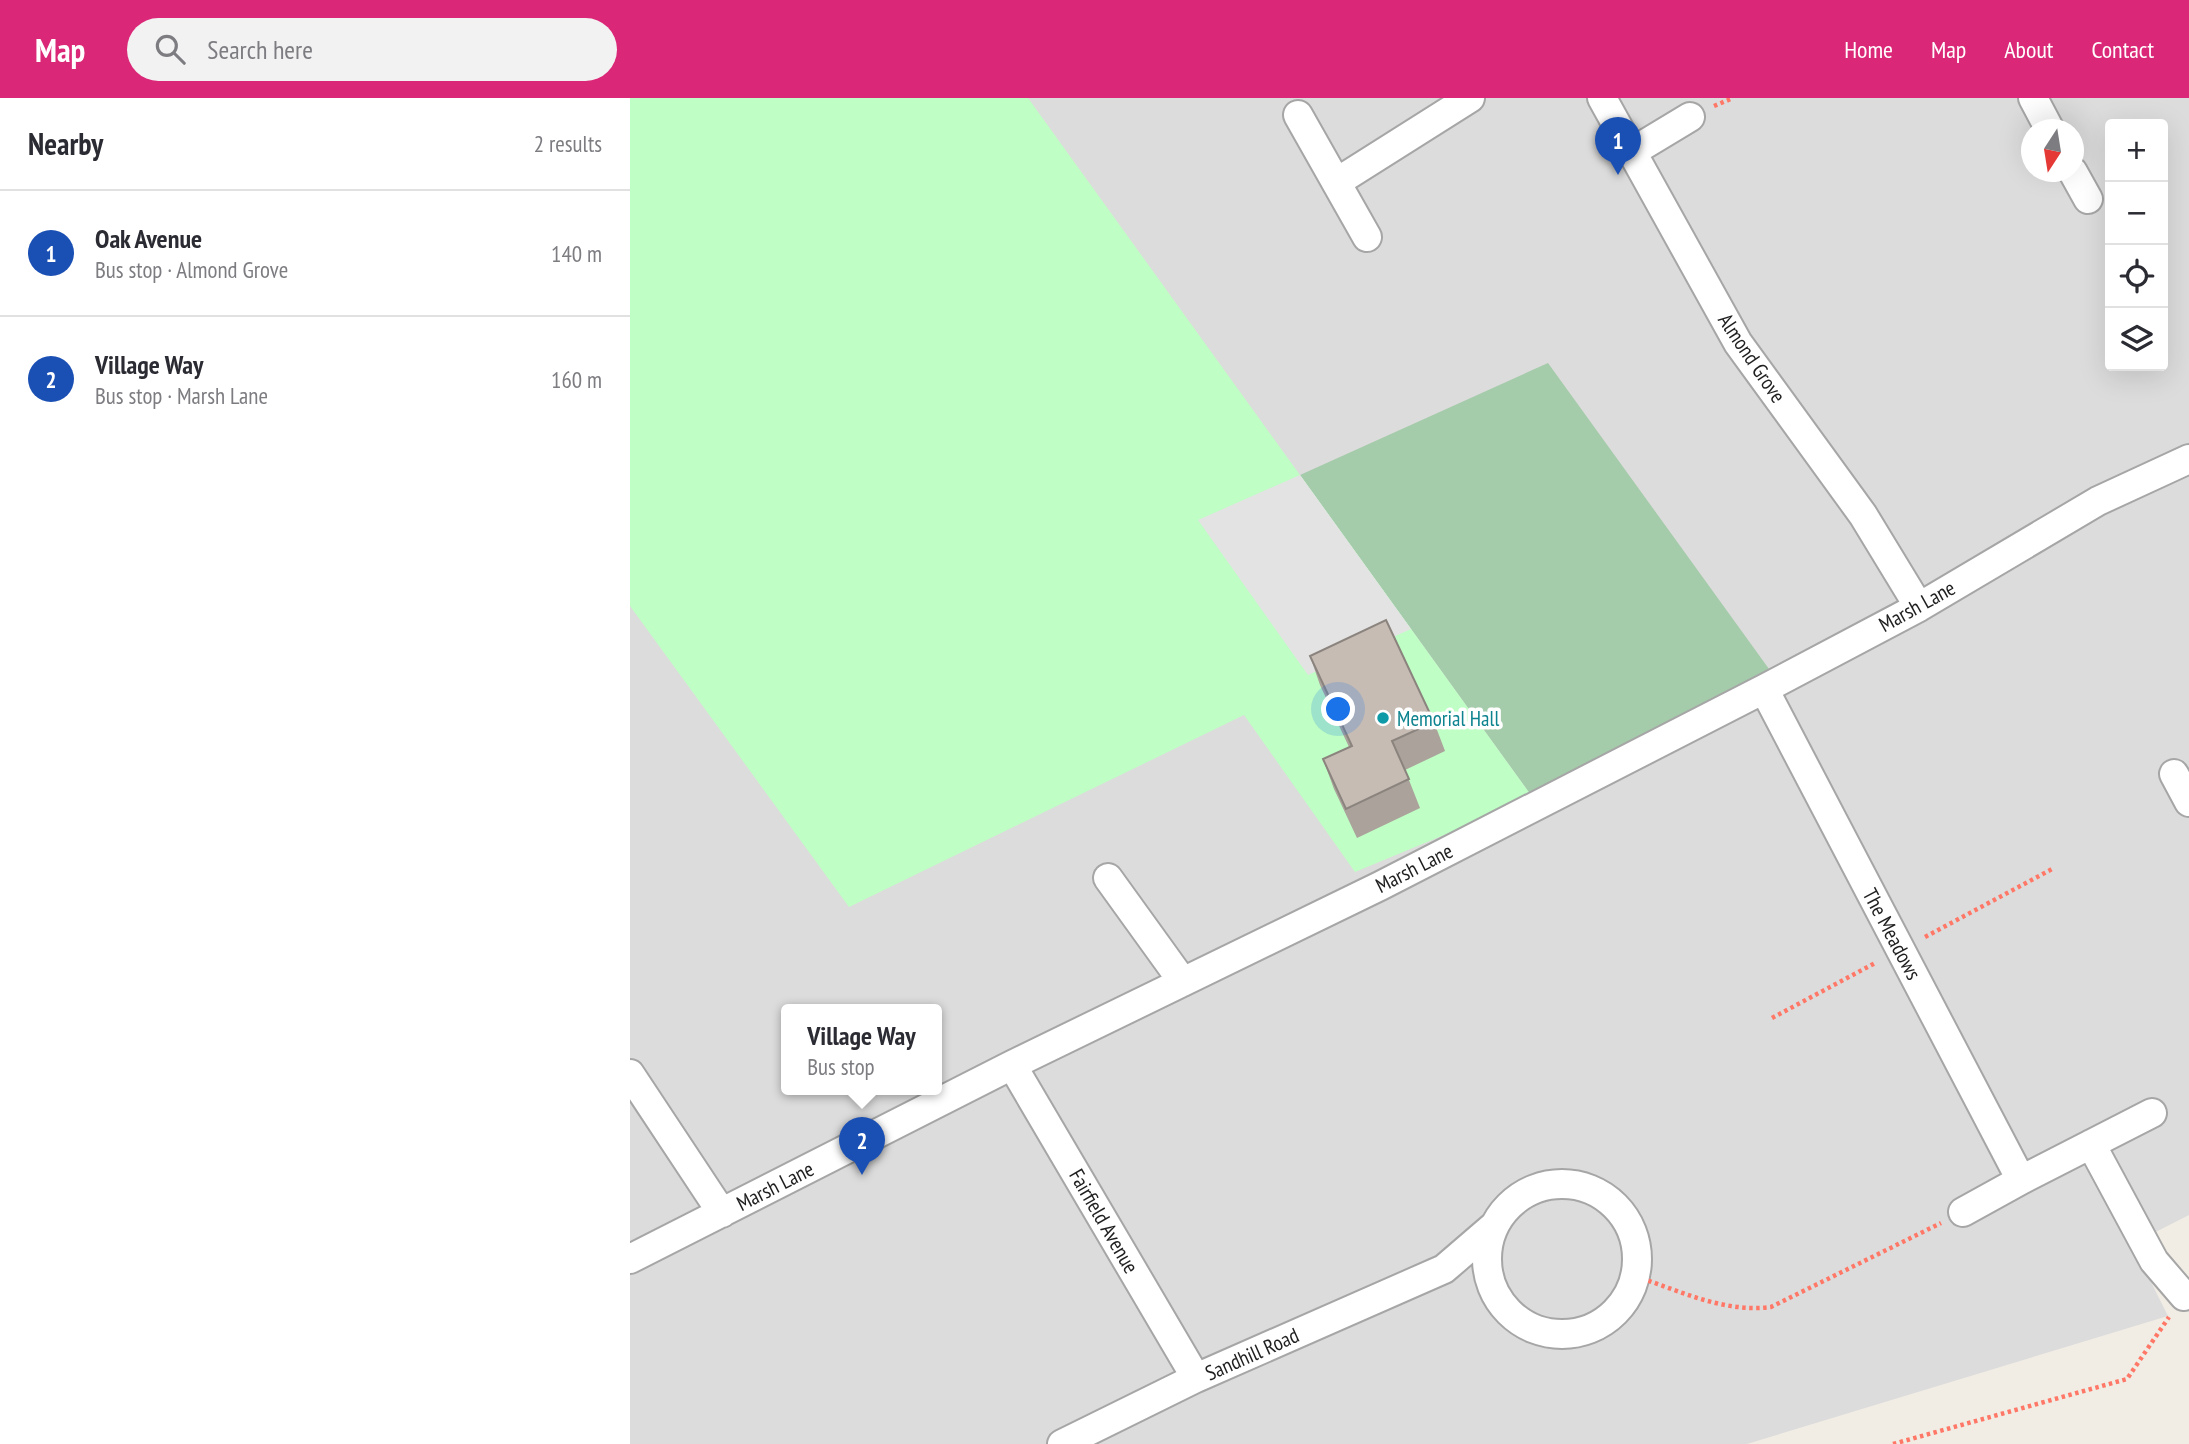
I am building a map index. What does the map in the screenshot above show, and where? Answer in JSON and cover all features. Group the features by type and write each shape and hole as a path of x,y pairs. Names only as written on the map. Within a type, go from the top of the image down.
{"street":[{"path":"1337,182 1470,98"},
{"name":"Almond Grove","path":"1602,98 1738,343 1863,515 1919,607"},
{"path":"2033,98 2044,119"},
{"path":"1298,114 1367,237"},
{"path":"1632,152 1690,117"},
{"path":"2079,182 2088,199"},
{"name":"Marsh Lane","path":"630,1259 1012,1065 1380,886 1764,689 1919,607 2098,501 2189,459"},
{"name":"The Meadows","path":"1764,689 2021,1180"},
{"path":"2174,774 2189,802"},
{"path":"1108,878 1183,982"},
{"name":"Fairfield Avenue","path":"1012,1065 1196,1378"},
{"path":"630,1074 722,1213"},
{"path":"1963,1212 2152,1113"},
{"path":"2091,1144 2154,1261 2184,1296"},
{"name":"Sandhill Road","path":"1062,1444 1196,1378 1444,1269 1494,1226 1508,1206 1528,1192 1551,1184 1575,1185 1598,1193 1617,1208 1631,1228 1637,1252 1635,1276 1626,1298 1610,1317 1589,1329 1565,1334 1539,1331 1517,1319 1495,1292 1489,1276 1487,1251 1494,1226"},
{"name":"Sandhill Road","path":"1444,1269 1495,1292"}],"path":[{"path":"1635,1276 1723,1306 1745,1310 1771,1307 1963,1212"},
{"path":"1893,1444 2127,1379 2184,1296"}],"shaded area":[{"path":"630,98 2189,98 2189,1215 2132,1244 2168,1316 1747,1444 630,1444"},
{"path":"1300,475 1411,629 1308,675 1198,520"}],"green space":[{"path":"630,98 1028,98 1533,798 1355,872 1244,715 849,907 630,606"},
{"path":"1548,363 1769,669 1533,798 1300,475"}],"building":[{"name":"Memorial Hall","path":"1386,620 1434,722 1392,741 1409,779 1346,809 1323,759 1352,746 1310,656"}],"place":[{"name":"Oak Avenue","path":"1618,175"},
{"name":"Memorial Hall","path":"1383,718"},
{"name":"Village Way","path":"862,1175"}]}
